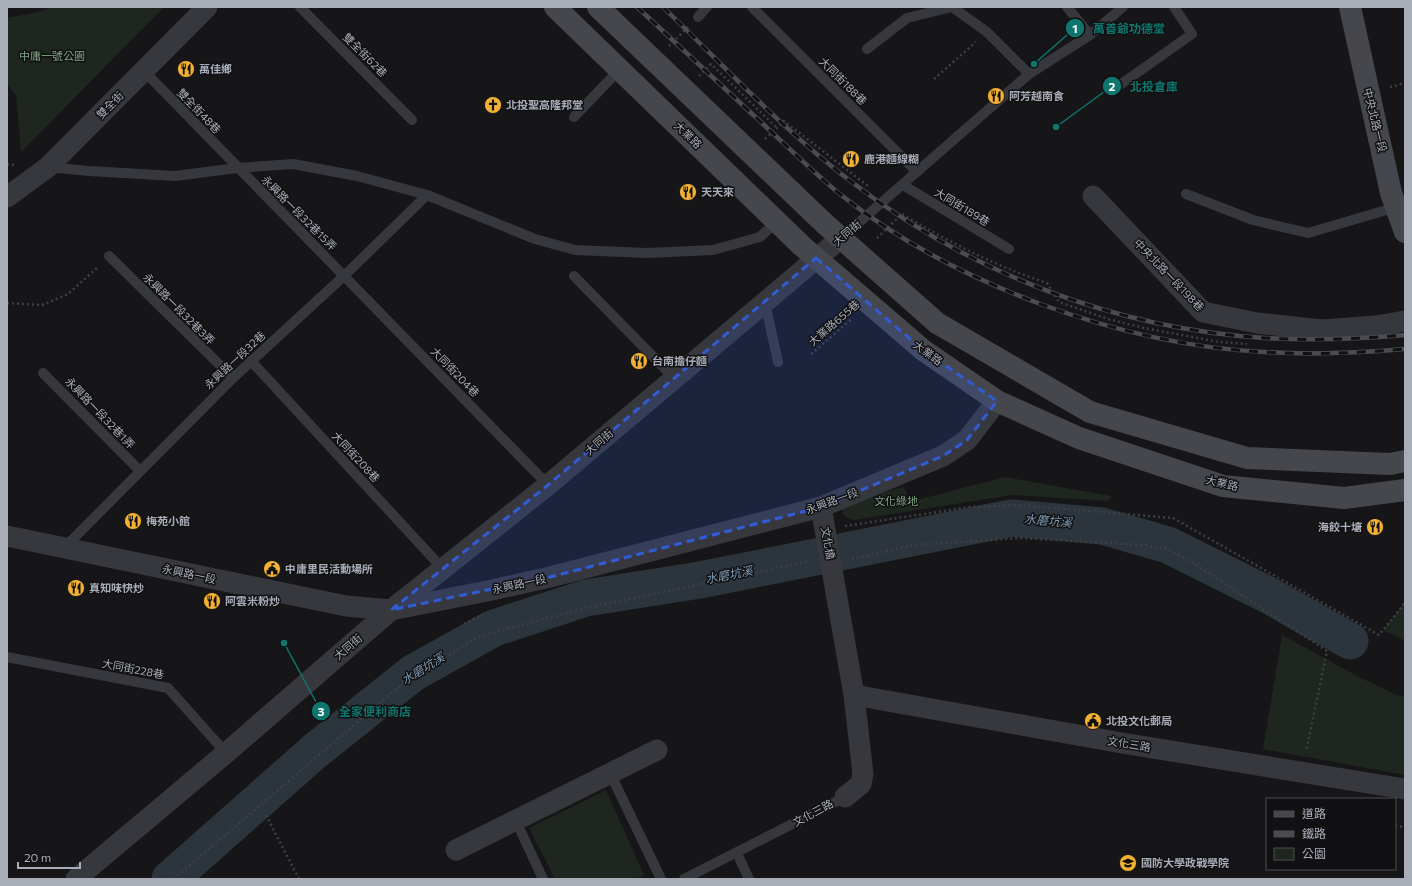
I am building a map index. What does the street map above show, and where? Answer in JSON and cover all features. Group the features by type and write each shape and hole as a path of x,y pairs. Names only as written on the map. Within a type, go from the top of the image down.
{"main road":[{"name":"大業路","path":"555,7 816,258 923,350 998,401 1079,438 1223,486 1344,498 1405,490"},
{"path":"598,7 841,238 937,323 1090,412 1247,458 1390,464 1405,461"},
{"name":"中央北路一段","path":"1350,7 1368,94 1375,113 1392,193 1401,205 1405,232"}],"street":[{"name":"雙全街","path":"7,197 48,167 208,7"},
{"name":"中央北路一段198巷","path":"1093,196 1204,312 1257,323 1322,330 1376,326 1405,321"},
{"name":"大同街","path":"76,879 226,753 391,610 548,485 841,238"},
{"name":"永興路一段","path":"7,536 346,606 391,610 550,577 822,512 943,456 968,440 998,401"},
{"name":"文化橋","path":"822,512 826,567"},
{"name":"文化三路","path":"826,567 854,695 863,774 861,784 845,796"},
{"name":"文化三路","path":"854,695 1122,743 1405,789"},
{"path":"456,850 516,821 610,772 657,750"}],"lane":[{"name":"雙全街62巷","path":"300,7 412,120"},
{"path":"698,17 707,7"},
{"name":"大同街188巷","path":"752,7 917,172"},
{"path":"867,48 907,18 952,7 988,32 1030,74"},
{"path":"1066,7 1090,35"},
{"name":"大同街","path":"841,238 1030,74 1090,35 1123,7"},
{"path":"1117,87 1192,34 1174,7"},
{"path":"574,117 620,69"},
{"name":"雙全街48巷","path":"144,71 237,168"},
{"path":"48,167 175,176 237,168 293,164 357,176 427,194 535,240 575,250 647,253 713,250 760,238 777,221"},
{"name":"永興路一段32巷15弄","path":"237,168 345,275"},
{"name":"大同街189巷","path":"903,185 1009,249"},
{"name":"永興路一段32巷","path":"64,548 139,470 233,378 345,275 427,194"},
{"path":"1186,194 1254,220 1308,233 1401,205"},
{"name":"永興路一段32巷3弄","path":"109,256 233,378"},
{"name":"大同街204巷","path":"345,275 548,485"},
{"path":"574,276 674,378"},
{"path":"765,303 778,362"},
{"name":"大同街208巷","path":"251,361 443,569"},
{"name":"永興路一段32巷1弄","path":"43,373 139,470"},
{"name":"大同街228巷","path":"7,656 168,688 226,753"},
{"path":"610,772 661,879"},
{"name":"文化三路","path":"684,879 845,796"},
{"path":"516,821 543,879"},
{"path":"737,853 749,879"}],"path":[{"path":"669,47 698,17"},
{"path":"934,79 988,32"},
{"path":"699,76 711,64 777,128"},
{"path":"765,139 784,120 868,186"},
{"path":"877,238 902,214 977,257 1012,272 1047,283 1059,302 1108,319 1144,328 1219,342 1249,344"},
{"path":"7,303 42,305 68,294 109,256"},
{"name":"大業路655巷","path":"811,354 869,304"},
{"path":"846,526 970,507 1010,505 1141,514 1172,518 1380,636 1405,603"},
{"path":"174,879 395,690 477,637 582,609 826,567 853,575 852,558 914,545 1020,538 1145,545 1167,549 1190,561 1327,651 1306,752 1313,754"},
{"path":"266,816 299,879"}],"highlighted area":[{"path":"816,258 923,350 997,401 967,440 943,456 821,507 550,577 391,610 548,485"}],"green space":[{"name":"中庸一號公園","path":"51,7 164,7 21,152 16,95 7,84 7,18 43,11"},
{"name":"文化綠地","path":"1005,477 1111,496 1109,501 1012,495 854,520 845,517 842,512 842,509 849,501 904,487 909,502"},
{"path":"1405,602 1405,641 1383,630"},
{"path":"1282,635 1359,677 1397,695 1405,697 1405,775 1263,749"},
{"path":"606,790 644,875 636,879 555,879 529,828"}],"waterway":[{"name":"水磨坑溪","path":"170,879 315,751 413,673 494,628 586,598 700,580 1011,518 1102,526 1168,545 1270,596 1350,641"}],"railway":[{"path":"637,7 811,169 841,195 886,227 934,256 987,282 1041,304 1097,323 1154,337 1210,347 1264,352 1299,353 1405,349"},
{"path":"663,7 755,98 803,142 853,183 898,215 946,244 996,269 1047,291 1100,309 1155,323 1210,332 1265,338 1300,339 1405,335"}],"place":[{"name":"萬善爺功德堂","path":"1034,64"},
{"name":"萬佳鄉","path":"186,69"},
{"name":"阿芳越南食","path":"996,96"},
{"name":"北投聖高隆邦堂","path":"493,105"},
{"name":"北投倉庫","path":"1056,127"},
{"name":"鹿港麵線糊","path":"851,159"},
{"name":"天天來","path":"688,192"},
{"name":"台南擔仔麵","path":"639,361"},
{"name":"梅苑小館","path":"133,521"},
{"name":"海餃十塘","path":"1375,527"},
{"name":"中庸里民活動場所","path":"272,569"},
{"name":"真知味快炒","path":"76,588"},
{"name":"阿雲米粉炒","path":"212,601"},
{"name":"全家便利商店","path":"284,643"},
{"name":"北投文化郵局","path":"1093,721"},
{"name":"國防大學政戰學院","path":"1128,863"}]}
